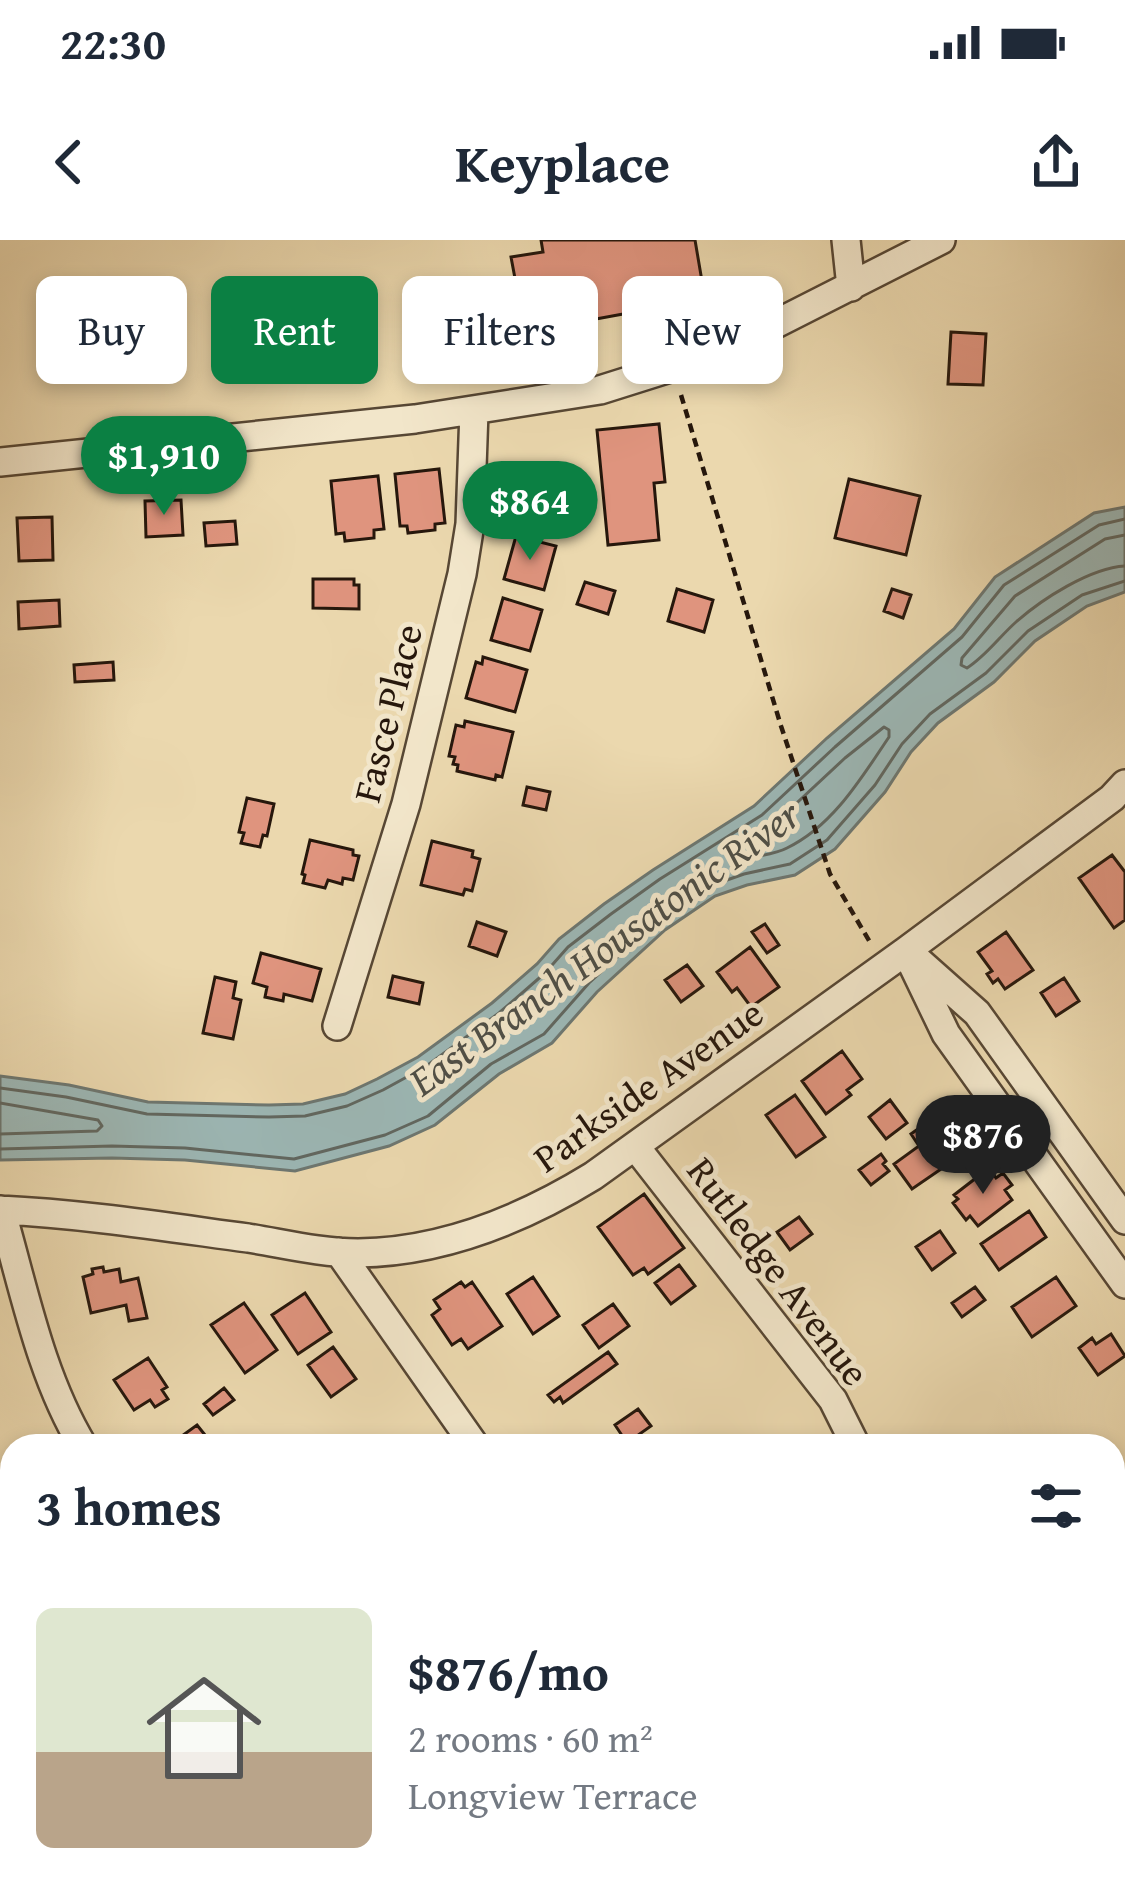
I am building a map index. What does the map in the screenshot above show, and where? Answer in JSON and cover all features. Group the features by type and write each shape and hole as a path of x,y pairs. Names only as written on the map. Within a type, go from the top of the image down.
{"street":[{"path":"846,240 851,287"},
{"path":"783,321 941,240"},
{"path":"0,462 357,426 474,411 622,383"},
{"name":"Fasce Place","path":"337,1026 406,804 462,574 470,524 474,411"},
{"name":"Parkside Avenue","path":"0,1210 90,1216 339,1252 423,1245 499,1223 565,1193 635,1146 1112,799 1125,784"},
{"path":"895,959 977,1013 1125,1220"},
{"path":"895,959 1125,1284"},
{"name":"Rutledge Avenue","path":"635,1146 833,1400 850,1434"},
{"path":"0,1210 52,1382 75,1434"},
{"path":"339,1252 467,1434"}],"path":[{"path":"678,384 830,874 895,959"}],"water":[{"name":"East Branch Housatonic River","path":"1125,507 1125,592 1087,606 1035,641 994,682 938,723 835,849 795,875 715,896 665,930 597,992 552,1043 499,1074 435,1125 389,1146 295,1171 185,1160 0,1160 0,1076 148,1102 303,1104 345,1094 418,1057 492,1003 604,904 754,806 954,629 995,577 1094,513"}],"building":[{"path":"541,240 695,240 701,276 622,276 622,314 598,319 598,276 515,276 511,257 543,252"},
{"path":"951,332 986,334 983,385 948,384"},
{"path":"659,424 665,482 654,483 659,540 608,545 597,430"},
{"path":"439,469 445,523 435,524 435,530 408,533 407,526 400,526 395,474"},
{"path":"378,476 384,529 374,530 374,538 345,541 344,533 336,534 331,481"},
{"path":"849,479 920,496 906,555 835,538"},
{"path":"181,500 183,535 146,537 145,501"},
{"path":"52,517 53,560 19,561 17,518"},
{"path":"235,521 237,544 206,546 204,523"},
{"path":"516,536 556,546 544,590 504,579"},
{"path":"313,579 354,579 354,585 359,585 359,609 313,608"},
{"path":"585,582 615,591 608,614 577,604"},
{"path":"677,589 713,600 704,632 668,621"},
{"path":"892,589 911,595 903,618 884,611"},
{"path":"503,598 542,610 530,651 491,640"},
{"path":"59,600 60,626 19,629 18,602"},
{"path":"483,657 527,670 515,712 466,698 476,662 482,664"},
{"path":"113,662 114,680 75,682 74,665"},
{"path":"465,721 513,732 502,777 496,775 495,780 457,771 455,757 449,756 456,725 464,727"},
{"path":"527,787 550,792 546,810 523,805"},
{"path":"247,798 274,804 260,847 241,843"},
{"path":"310,840 353,850 359,856 353,880 343,878 342,884 328,880 325,888 303,883"},
{"path":"432,841 473,851 472,857 480,859 472,891 465,889 463,895 421,885"},
{"path":"1112,855 1125,872 1125,920 1114,928 1079,878"},
{"path":"477,922 506,932 497,956 469,946"},
{"path":"765,924 779,945 767,953 752,932"},
{"path":"1006,932 1033,970 1005,989 998,979 993,983 987,974 992,971 978,952"},
{"path":"750,947 779,987 751,1007 717,972"},
{"path":"261,953 321,969 312,1001 284,994 283,1001 265,997 267,987 253,983"},
{"path":"687,965 703,986 681,1002 665,980"},
{"path":"393,976 423,983 419,1004 388,997"},
{"path":"215,977 236,982 233,998 241,1000 233,1039 203,1033"},
{"path":"1064,978 1079,1001 1056,1016 1041,993"},
{"path":"842,1051 862,1079 847,1090 851,1095 826,1114 802,1081"},
{"path":"795,1095 825,1137 796,1157 766,1115"},
{"path":"890,1100 907,1123 886,1139 869,1117"},
{"path":"932,1119 941,1131 959,1119 976,1145 912,1189 894,1164 919,1146 911,1134"},
{"path":"881,1154 889,1171 871,1185 859,1170"},
{"path":"989,1168 996,1178 1003,1173 1012,1185 1005,1190 1012,1200 978,1226 970,1216 966,1220 953,1203 958,1199 954,1195"},
{"path":"644,1194 684,1248 648,1274 644,1268 633,1275 598,1227"},
{"path":"1029,1211 1046,1237 999,1270 981,1244"},
{"path":"799,1217 812,1234 790,1250 777,1232"},
{"path":"940,1231 955,1253 932,1270 916,1247"},
{"path":"679,1265 695,1286 671,1304 655,1283"},
{"path":"103,1267 104,1272 119,1269 121,1282 138,1278 147,1318 129,1321 126,1305 91,1313 83,1277"},
{"path":"533,1277 559,1316 533,1334 507,1294"},
{"path":"1056,1277 1076,1306 1032,1337 1012,1307"},
{"path":"461,1282 465,1287 472,1282 502,1326 468,1349 461,1339 452,1345 432,1315 440,1309 434,1300"},
{"path":"975,1287 985,1300 962,1317 952,1303"},
{"path":"305,1293 331,1332 298,1354 272,1315"},
{"path":"244,1303 277,1350 245,1373 211,1325"},
{"path":"613,1304 629,1326 599,1348 583,1325"},
{"path":"1111,1334 1125,1356 1098,1375 1079,1348 1092,1338 1096,1344"},
{"path":"333,1347 356,1379 331,1397 308,1365"},
{"path":"608,1352 617,1364 563,1403 560,1397 554,1402 548,1395"},
{"path":"148,1358 167,1387 162,1390 168,1399 155,1407 150,1400 134,1410 114,1380"},
{"path":"224,1388 234,1400 213,1415 204,1404"},
{"path":"638,1409 651,1426 640,1434 621,1434 615,1425"}]}
